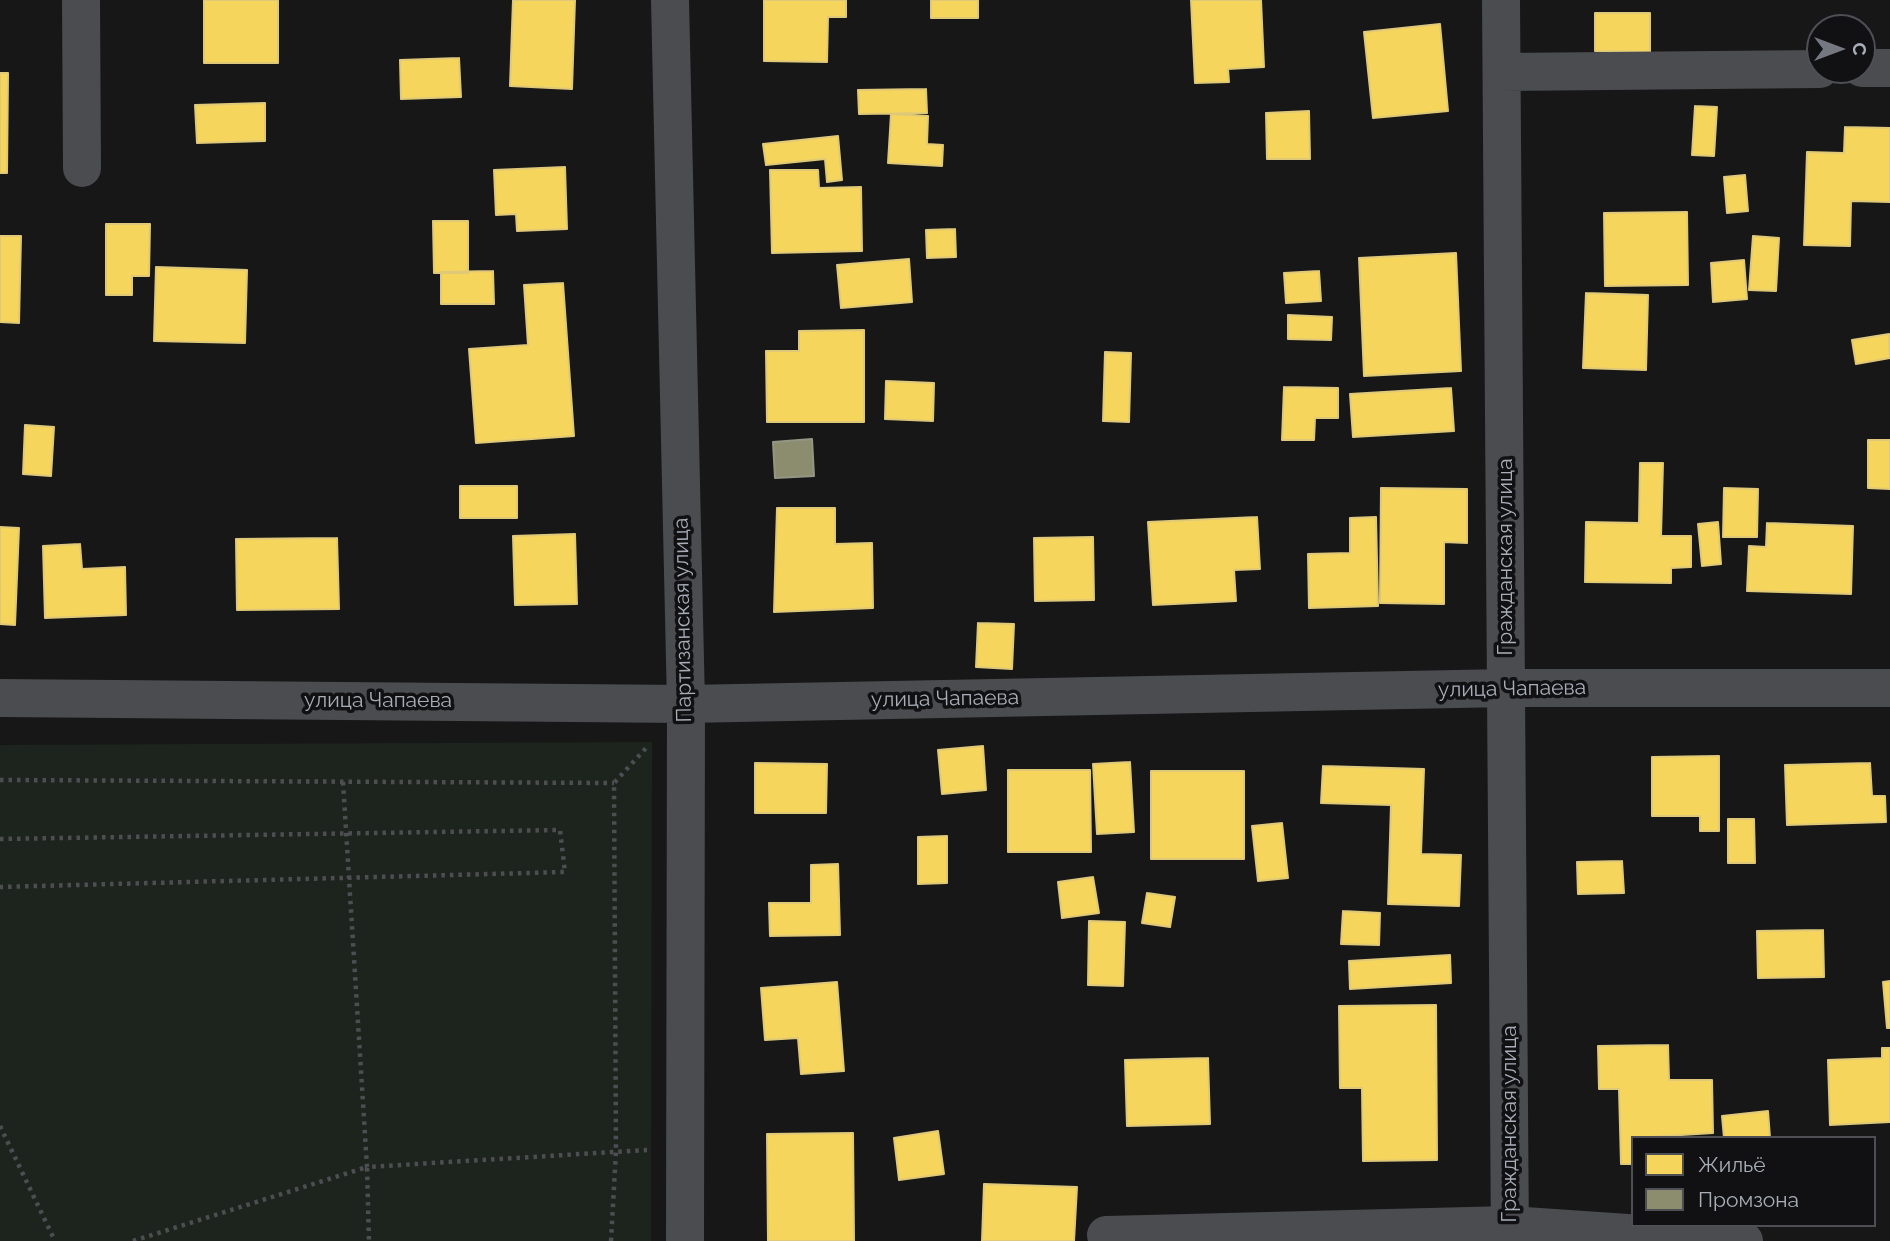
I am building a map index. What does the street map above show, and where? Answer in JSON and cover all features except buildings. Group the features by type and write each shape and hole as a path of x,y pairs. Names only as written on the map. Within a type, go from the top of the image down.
{"street":[{"path":"81,0 82,168"},
{"name":"Партизанская улица","path":"670,0 686,704 685,1241"},
{"name":"Гражданская улица","path":"1501,0 1510,1233"},
{"path":"1502,72 1806,69"},
{"name":"улица Чапаева","path":"0,698 686,704 1508,688 1890,688"},
{"path":"1107,1235 1510,1233 1744,1241"}],"path":[{"path":"0,780 614,783 616,1151 611,1241"},
{"path":"343,782 367,1167 369,1241"},
{"path":"0,839 346,831 560,830 565,872 0,887"},
{"path":"0,1126 54,1241"},
{"path":"133,1241 367,1167 616,1151"}],"shaded area":[{"path":"652,742 651,1241 0,1241 0,745"}]}
